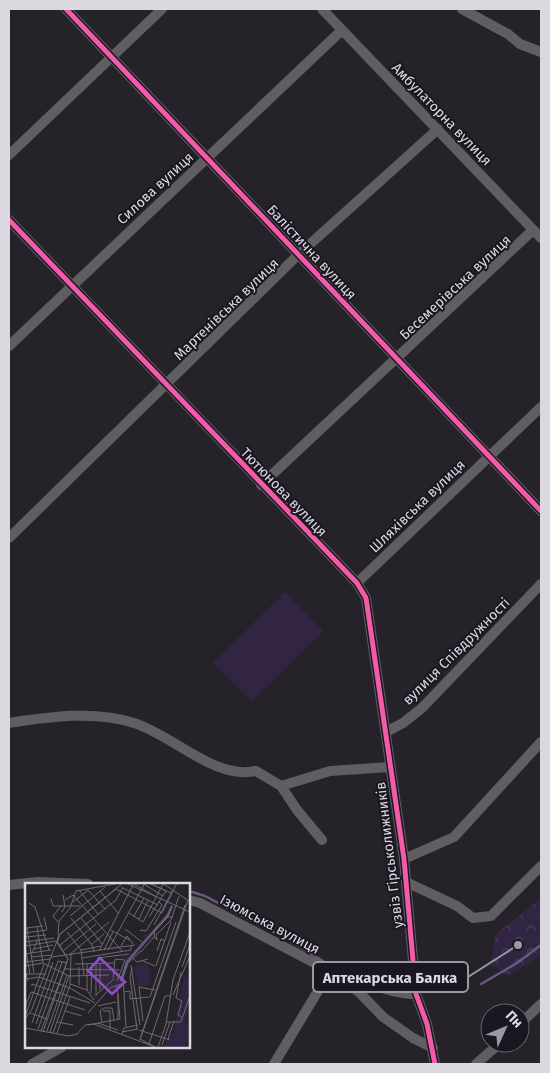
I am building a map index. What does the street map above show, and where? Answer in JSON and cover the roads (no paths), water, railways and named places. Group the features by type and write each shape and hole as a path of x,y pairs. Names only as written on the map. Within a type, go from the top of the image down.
{"street":[{"name":"Балістична вулиця","path":"66,9 541,511"},
{"path":"9,155 162,9"},
{"name":"Амбулаторна вулиця","path":"322,9 541,238"},
{"path":"462,9 508,34 520,44 541,52"},
{"name":"Силова вулиця","path":"9,346 342,30"},
{"name":"Мартенівська вулиця","path":"9,538 299,254 438,129"},
{"name":"Тютюнова вулиця","path":"9,220 164,385 356,583"},
{"name":"Бесемерівська вулиця","path":"261,485 533,230"},
{"name":"Шляхівська вулиця","path":"356,583 541,407"},
{"name":"узвіз Гірськолижників","path":"356,583 366,598 404,859 416,994 433,1048 435,1064"},
{"name":"вулиця Співдружності","path":"386,732 403,723 422,708 541,584"},
{"path":"9,723 101,715 136,723 220,768 243,774 256,771 281,786 297,810 322,840"},
{"path":"404,859 454,837 541,742"},
{"path":"281,786 330,771 390,766"},
{"path":"406,882 458,906 473,918 491,916 541,866"},
{"path":"9,885 25,883"},
{"path":"28,883 63,883"},
{"name":"Ізюмська вулиця","path":"190,900 200,903 333,973 359,992 383,1017 413,1038 433,1048"},
{"path":"274,1064 333,973"},
{"name":"Ізюмська вулиця","path":"333,973 399,994 416,994"},
{"path":"530,1014 541,1004"},
{"path":"32,1064 60,1048"},
{"path":"476,1064 489,1053"}],"waterway":[{"path":"190,891 205,896 287,939 331,966 354,974"},
{"path":"481,984 517,963 541,945"}],"place":[{"name":"Аптекарська Балка","path":"518,945"}]}
